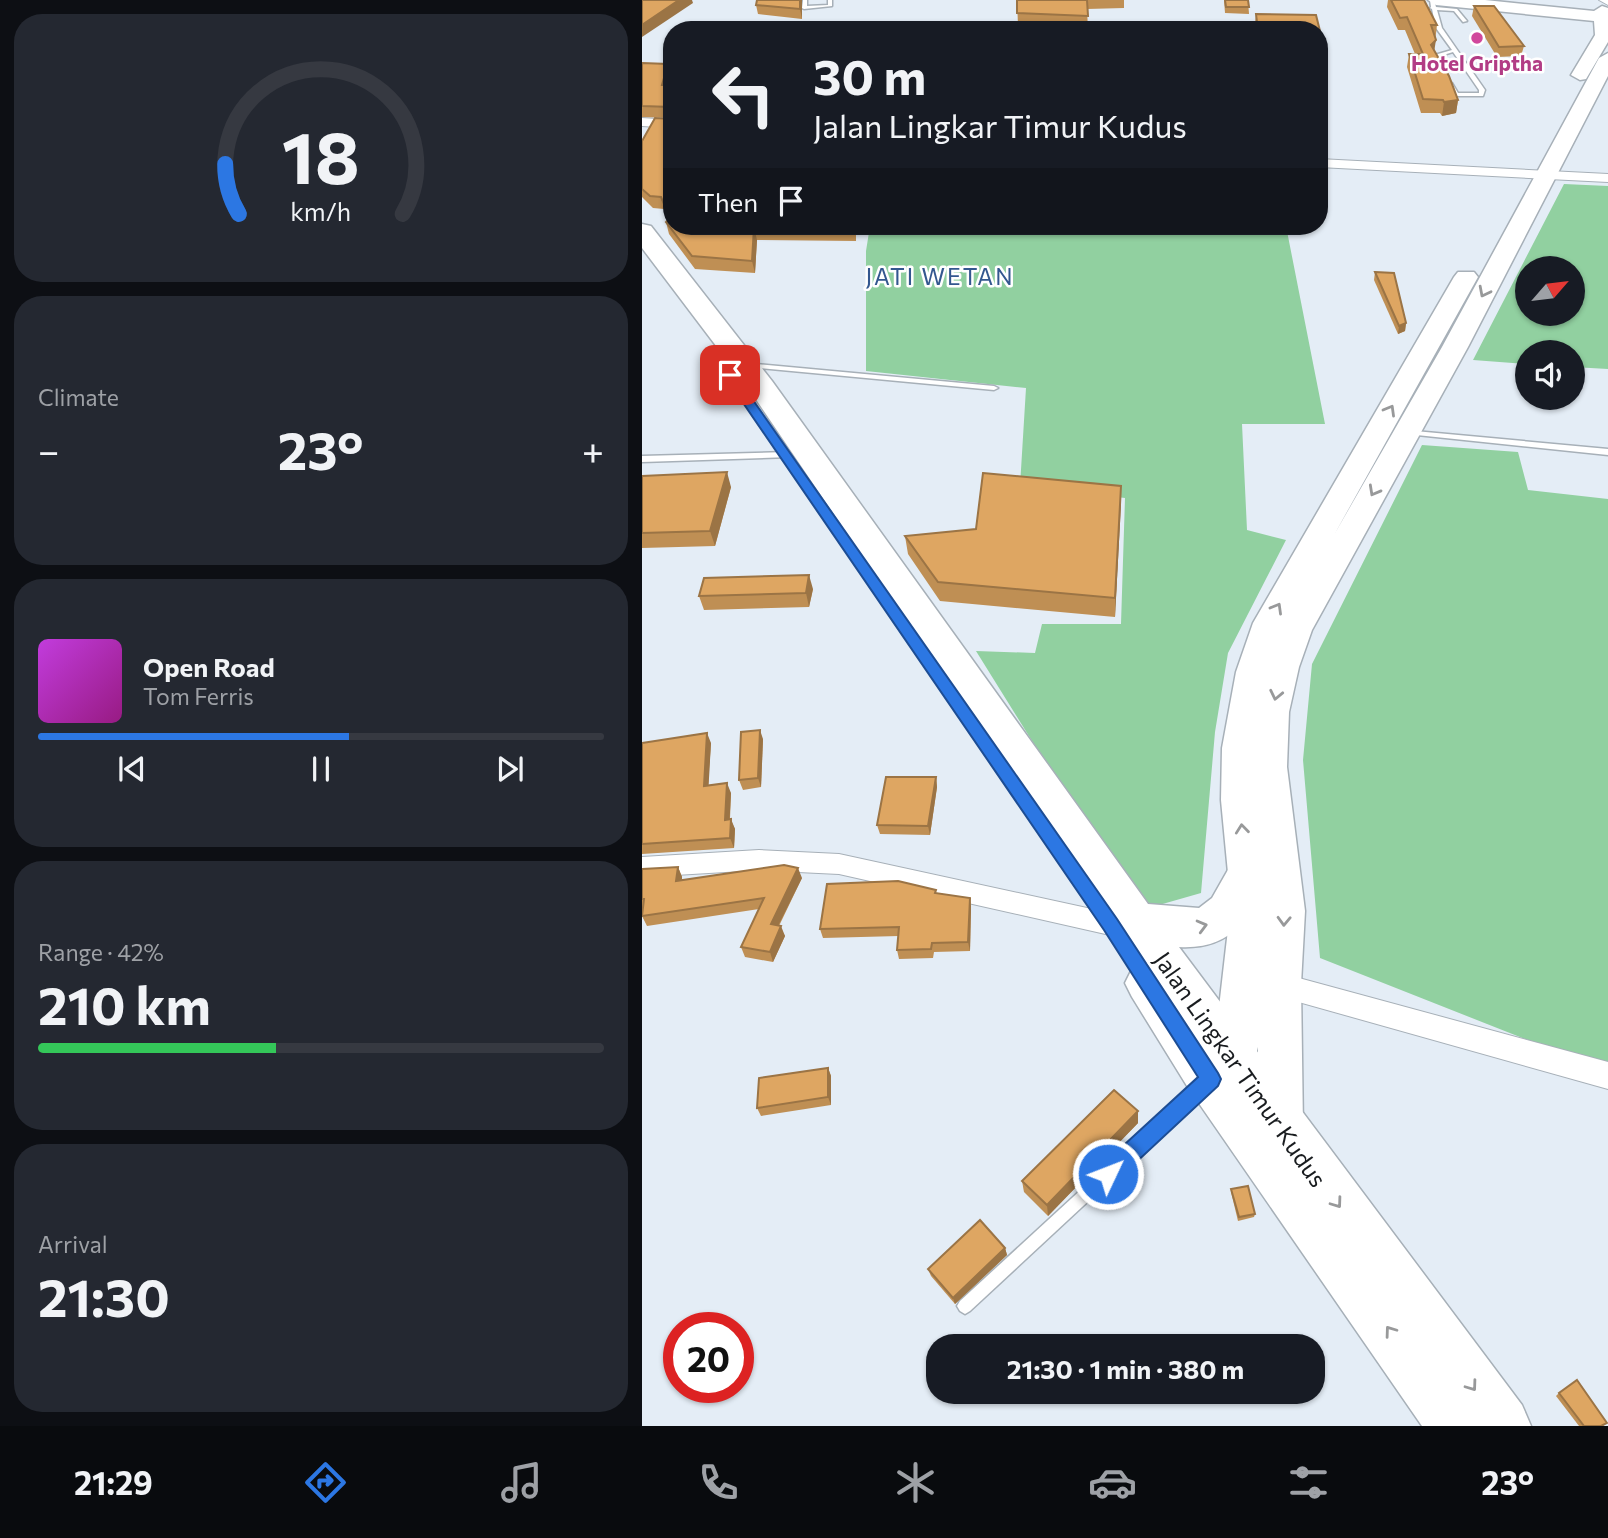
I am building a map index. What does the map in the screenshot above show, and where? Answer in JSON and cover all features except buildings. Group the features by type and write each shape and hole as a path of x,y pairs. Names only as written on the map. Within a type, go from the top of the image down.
{"highway":[{"name":"Jalan Lingkar Timur Kudus","path":"642,231 746,365 1268,1136 1458,1426"},
{"name":"Jalan Lingkar Timur Kudus","path":"642,257 1123,922"},
{"path":"1123,922 1200,929 1222,919 1236,902 1248,874"},
{"name":"Jalan Lingkar Timur Kudus","path":"1268,1136 1501,1426"}],"main road":[{"path":"1494,0 1605,15"},
{"path":"1433,3 1543,8 1573,0"},
{"path":"1543,8 1581,24 1605,15"},
{"path":"1268,1136 1285,911 1269,767 1272,712 1282,667 1296,630 1407,432 1536,174 1605,15"},
{"path":"1222,1071 1245,978 1248,874 1241,828 1238,764 1253,662 1269,623 1536,174"}],"street":[{"path":"642,122 663,123"},
{"path":"1328,163 1608,178"},
{"path":"642,867 759,860 839,864 1123,922"},
{"path":"1245,978 1280,984 1608,1076"}],"lane":[{"path":"724,0 739,0"},
{"path":"805,0 804,8 830,6 830,0"},
{"path":"1433,3 1455,10 1465,21"},
{"path":"1433,3 1453,51 1482,90 1481,95 1456,95 1434,56 1453,51"},
{"path":"746,365 994,388"},
{"path":"1407,432 1608,452"},
{"path":"642,458 787,455"},
{"path":"965,1306 1222,1071"}],"green space":[{"path":"1564,184 1608,186 1608,369 1585,368 1585,340 1515,340 1515,363 1473,360 1515,279 1515,326 1585,326 1585,256 1527,256"},
{"path":"869,235 1288,235 1325,424 1242,424 1247,530 1286,540 1228,653 1215,732 1201,893 1145,909 1075,810 976,651 1035,653 1042,624 1121,624 1125,498 1020,486 1026,388 866,371 866,251"},
{"path":"1422,445 1518,452 1528,490 1608,499 1608,1063 1525,1039 1320,958 1303,760 1312,664"}],"place":[{"name":"Hotel Griptha","path":"1477,38"}],"district":[{"name":"JATI WETAN","path":"940,276"}],"route":[{"path":"730,375 1110,924 1211,1079 1108,1174"}]}
